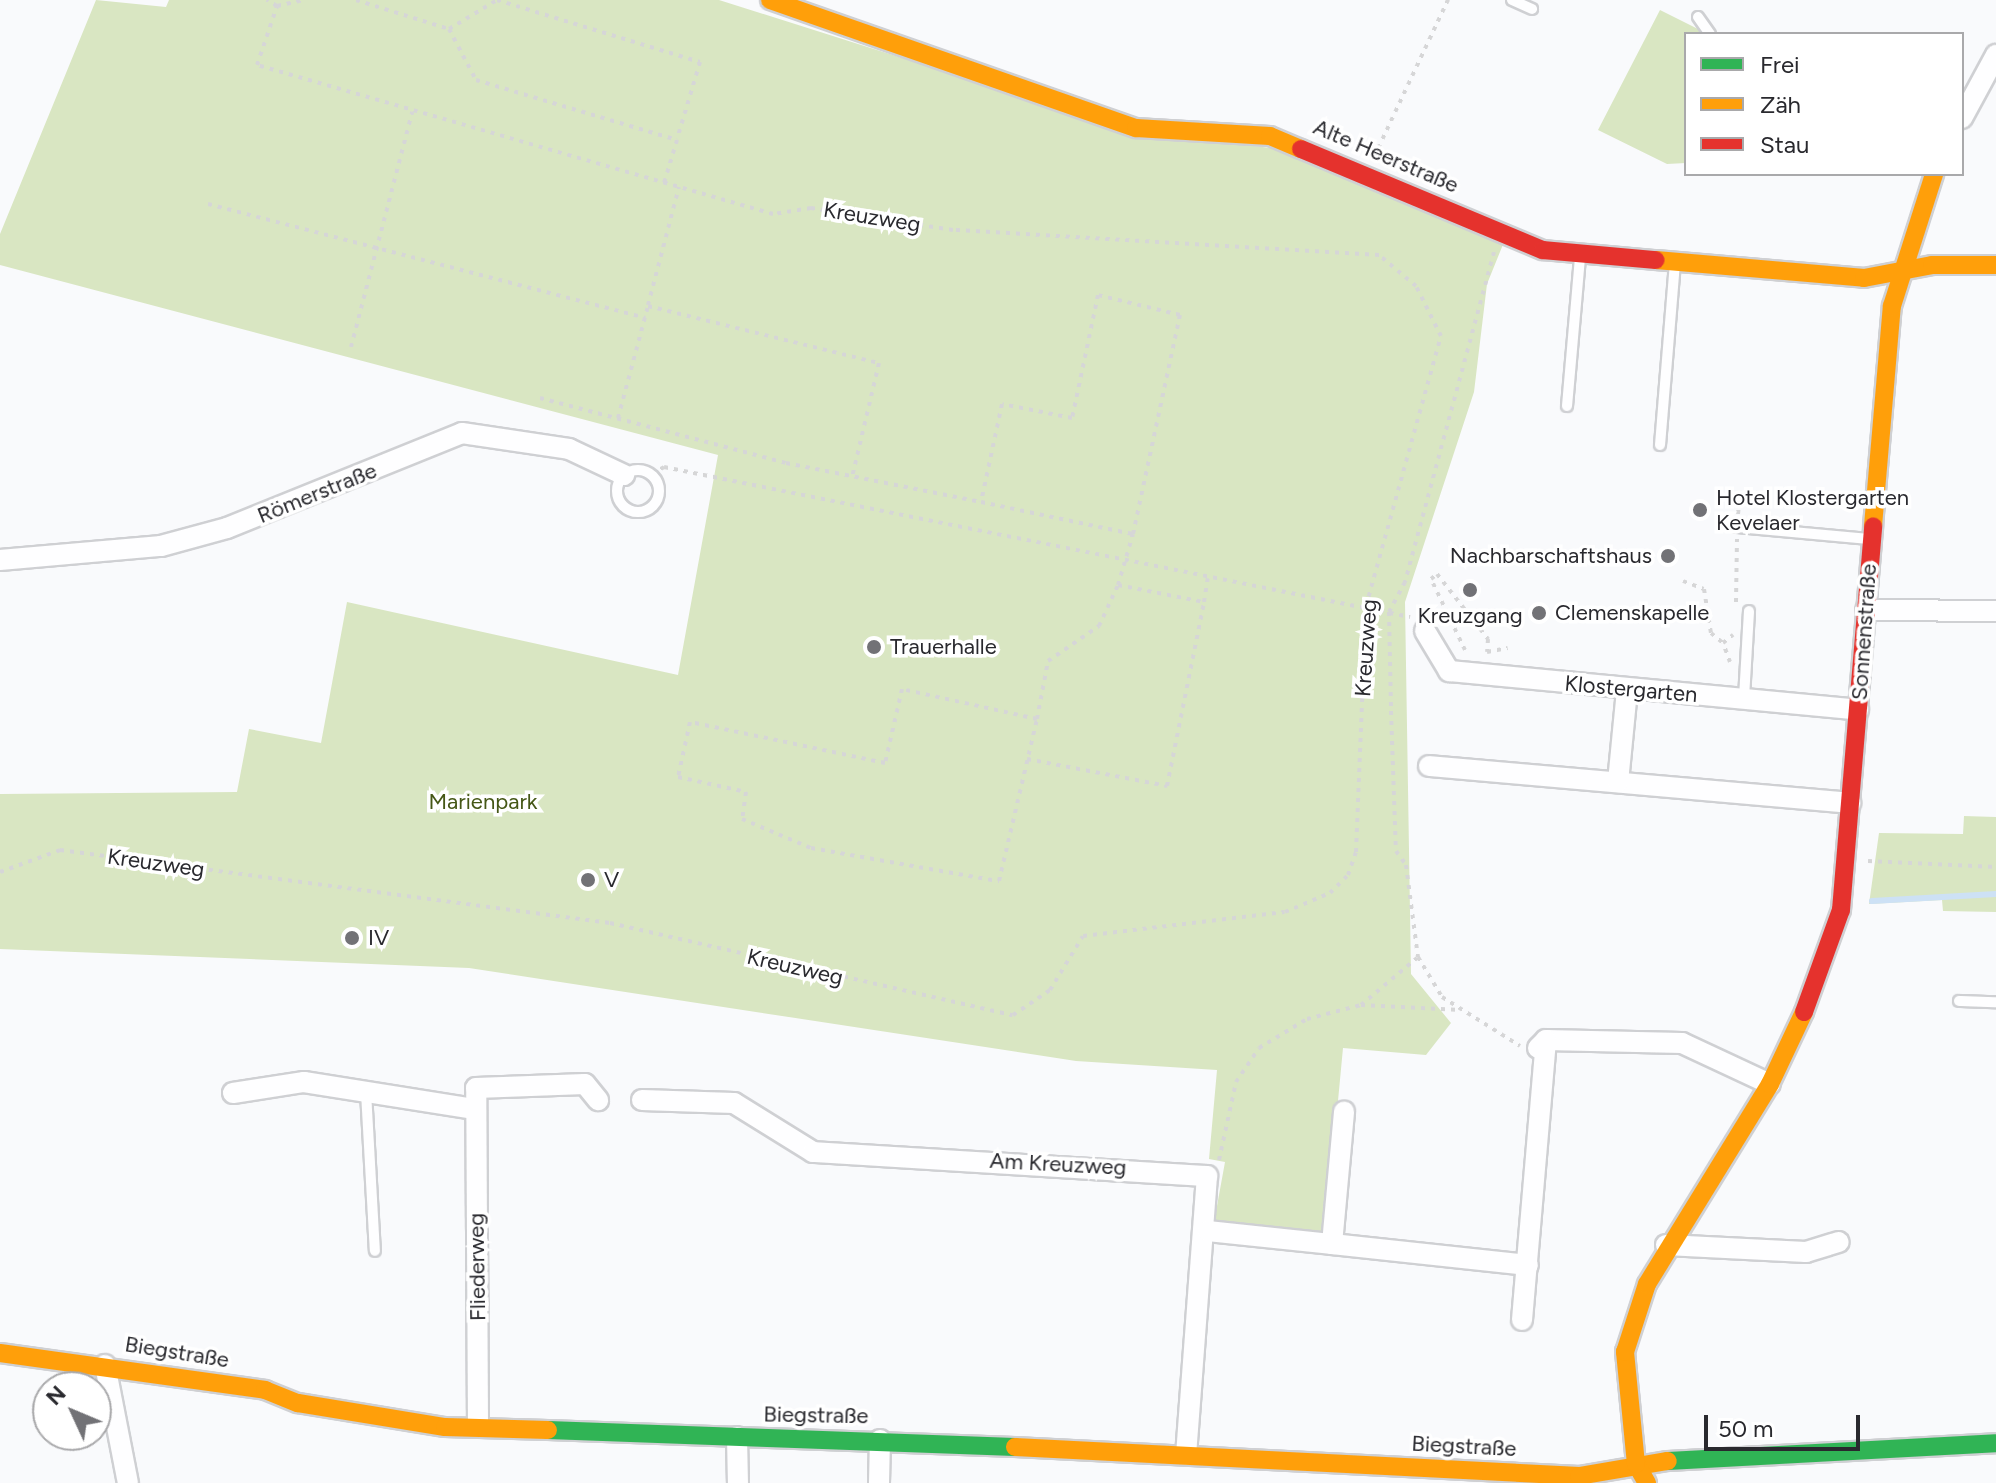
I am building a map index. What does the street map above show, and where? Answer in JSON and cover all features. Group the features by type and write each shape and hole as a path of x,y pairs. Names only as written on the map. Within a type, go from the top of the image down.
{"street":[{"name":"Alte Heerstraße","path":"770,0 1136,128 1270,136 1368,171 1543,250 1864,278 1898,269 1996,265"},
{"path":"1964,115 1990,76 1996,55"},
{"name":"Sonnenstraße","path":"1647,1483 1636,1464 1625,1352 1666,1245 1770,1084 1821,977 1846,857 1871,539 1898,269 1933,176"},
{"name":"Römerstraße","path":"0,560 161,546 227,528 462,433 569,449 624,475"},
{"path":"1866,610 1996,611"},
{"name":"Klostergarten","path":"1425,631 1449,671 1627,691 1738,697 1858,710"},
{"path":"1618,782 1627,691"},
{"path":"1429,766 1850,803"},
{"path":"1522,1320 1528,1265 1539,1047 1682,1043 1770,1084"},
{"path":"233,1093 304,1082 475,1109 476,1088 585,1084 598,1100"},
{"name":"Am Kreuzweg","path":"642,1100 734,1103 813,1152 1196,1170 1211,1190"},
{"name":"Fliederweg","path":"475,1109 478,1425"},
{"path":"1332,1244 1344,1112"},
{"path":"1186,1454 1211,1190"},
{"path":"1208,1231 1528,1265"},
{"path":"1666,1245 1806,1252 1839,1242"},
{"name":"Biegstraße","path":"0,1353 105,1365 445,1427 478,1425 880,1440 1579,1476 1636,1464 1817,1448 1996,1443"},
{"path":"105,1365 128,1483"},
{"path":"737,1437 738,1483"},
{"path":"879,1483 880,1440"}],"lane":[{"path":"1512,0 1532,9"},
{"path":"1698,17 1709,32"},
{"path":"1567,406 1580,253"},
{"path":"1660,445 1676,262"},
{"path":"652,474 658,498 637,512 619,498 624,475 652,474"},
{"path":"1737,527 1871,539"},
{"path":"1738,697 1749,611"},
{"path":"1959,1001 1996,1002"},
{"path":"366,1092 375,1251"}],"path":[{"path":"267,0 277,6 304,0"},
{"path":"356,0 449,29 476,80 677,140"},
{"path":"449,29 497,0 700,62 664,183"},
{"path":"1368,171 1448,0"},
{"name":"Kreuzweg","path":"0,872 60,850 610,923 1013,1015 1050,990 1083,936 1285,912 1330,893 1348,875 1356,852 1366,606 1441,336 1416,286 1379,255 953,230 811,208 773,214 257,65 277,6"},
{"path":"351,347 412,112"},
{"path":"618,418 679,187"},
{"path":"208,204 645,318"},
{"path":"1499,231 1405,582 1389,612 1396,851 1406,865 1418,957 1442,997 1539,1047"},
{"path":"981,502 1002,404 1072,418 1098,295 1180,315 1133,534 1118,585 1099,626 1051,655 1037,719 999,881 811,848 742,819 746,792 678,777 690,722 885,763 902,689 1037,719"},
{"path":"648,306 879,363 852,477"},
{"path":"540,398 852,477 1133,534"},
{"path":"652,474 664,467 1208,578 1366,606 1417,618 1425,631"},
{"path":"1735,613 1739,505"},
{"path":"1465,650 1431,579 1437,574 1488,639 1487,652 1508,648"},
{"path":"1027,759 1167,786 1208,578"},
{"path":"1683,581 1704,589 1711,633 1723,643 1738,697"},
{"path":"1118,585 1204,602"},
{"path":"1723,643 1734,625"},
{"path":"1846,857 1996,867"},
{"path":"1361,1005 1418,957"},
{"path":"1211,1190 1231,1097 1246,1065 1289,1027 1361,1005 1462,1010"}],"green space":[{"name":"Marienpark","path":"96,0 166,7 169,0 719,0 1136,132 1271,148 1504,242 1487,284 1474,392 1405,602 1411,974 1451,1023 1426,1055 1343,1048 1325,1238 1213,1228 1225,1162 1209,1159 1217,1070 1076,1061 469,968 0,949 0,794 237,792 249,729 321,743 347,602 678,675 718,455 0,265 0,234"},
{"path":"1660,10 1704,32 1684,32 1684,163 1667,164 1598,130"},
{"path":"1964,816 1996,817 1996,912 1943,911 1942,900 1869,904 1879,833 1963,834"}],"waterway":[{"path":"1872,901 1996,894"}],"traffic: fast":[{"path":"548,1430 1015,1447"},
{"path":"1668,1461 1996,1443"}],"traffic: slow":[{"path":"770,0 1136,128 1270,136 1301,149"},
{"path":"1873,526 1892,306 1933,176"},
{"path":"1656,260 1864,278 1932,265 1996,265"},
{"path":"1647,1483 1636,1464 1625,1352 1647,1284 1770,1084 1804,1012"},
{"path":"0,1353 265,1390 298,1403 445,1427 548,1430"},
{"path":"1015,1447 1579,1476 1668,1461"}],"traffic: jam":[{"path":"1301,149 1543,250 1656,260"},
{"path":"1804,1012 1841,910 1873,526"}],"place":[{"name":"Hotel Klostergarten Kevelaer","path":"1700,510"},
{"name":"Nachbarschaftshaus","path":"1668,556"},
{"name":"Kreuzgang","path":"1470,590"},
{"name":"Clemenskapelle","path":"1539,613"},
{"name":"Trauerhalle","path":"874,647"},
{"name":"V","path":"588,880"},
{"name":"IV","path":"352,938"}]}
